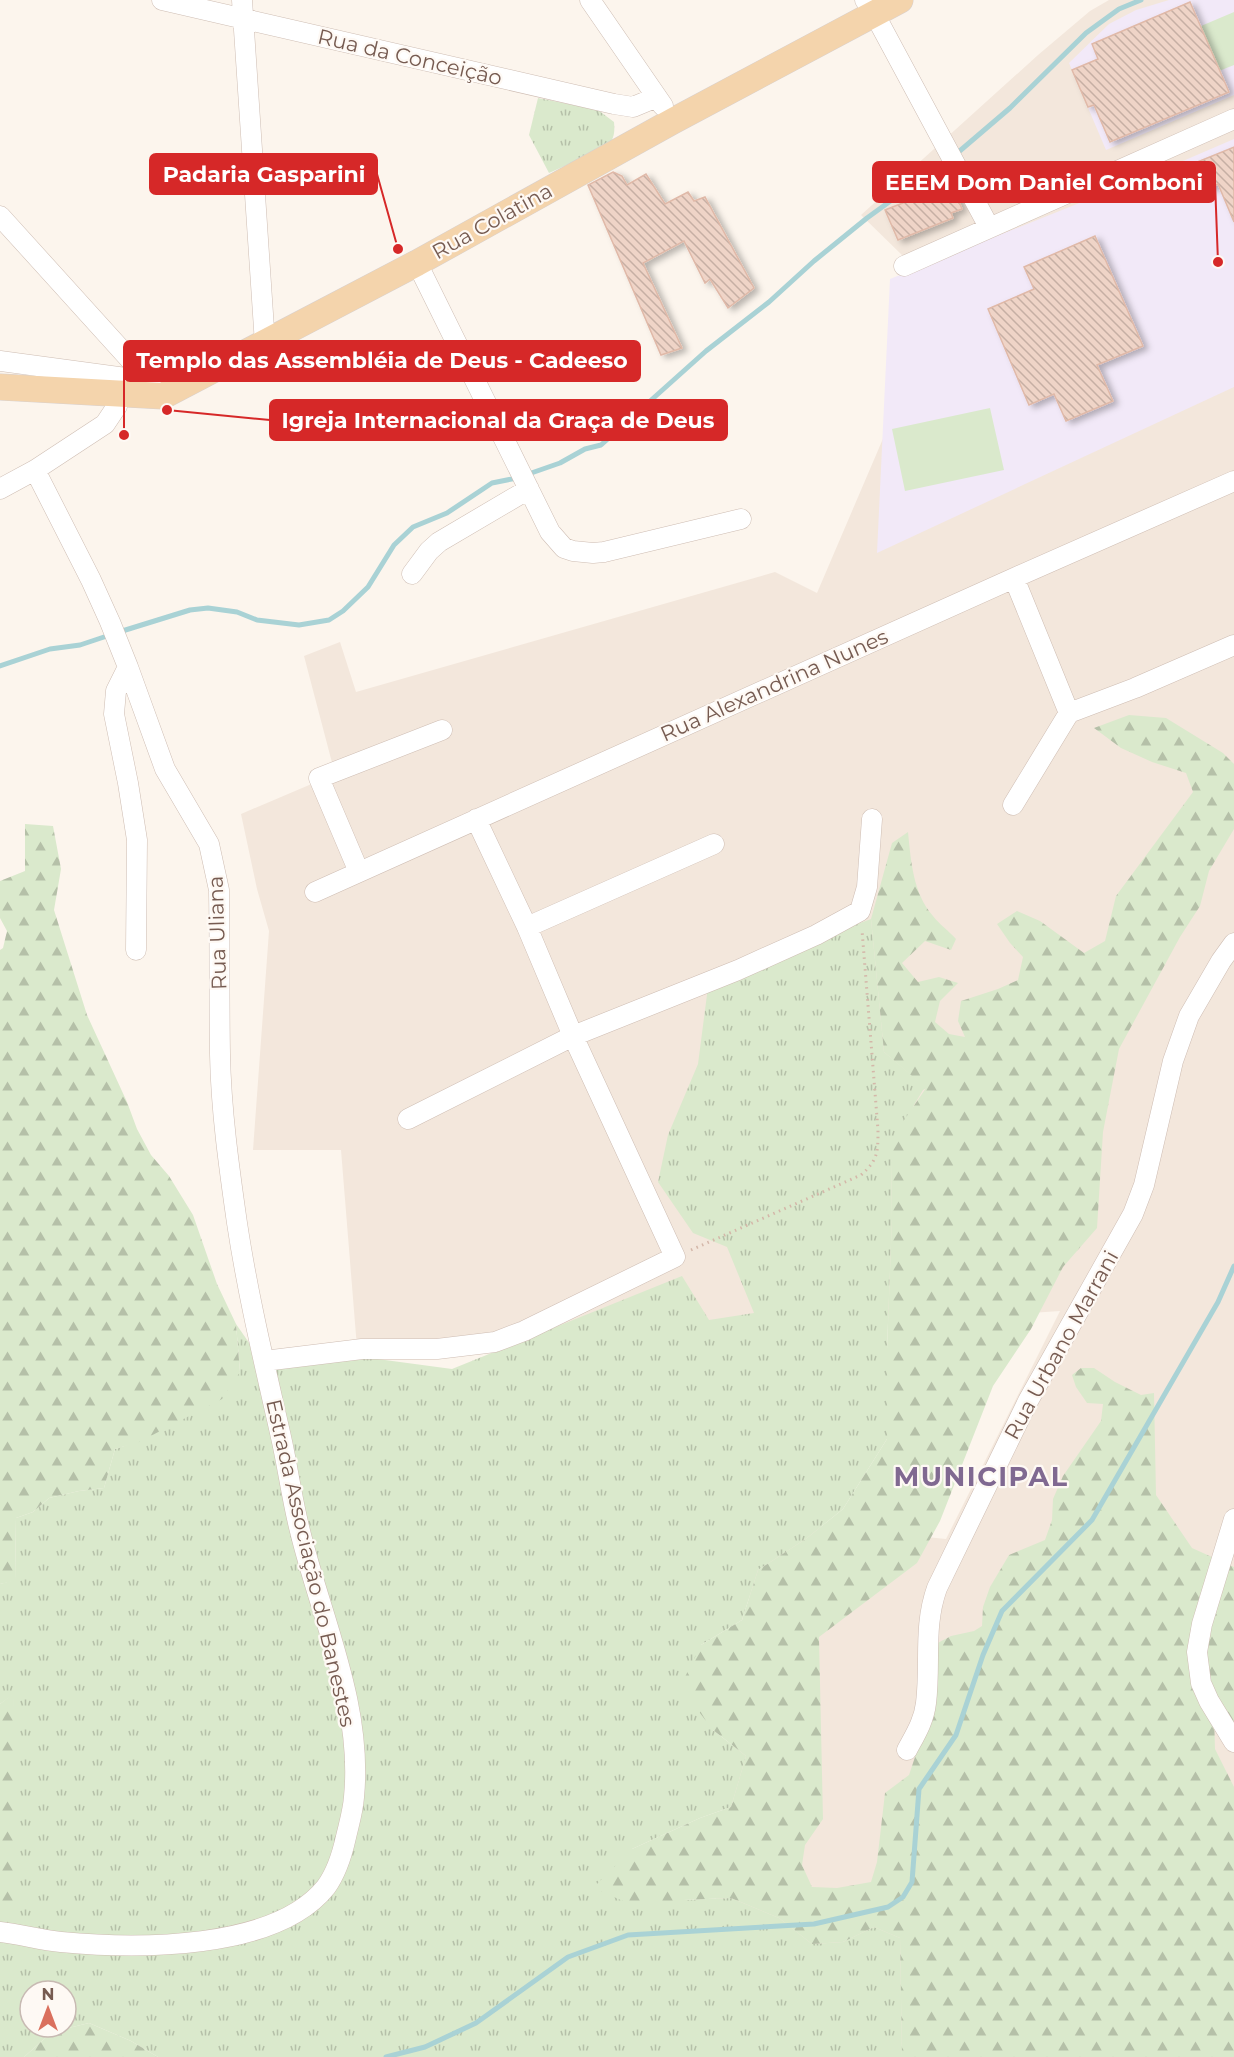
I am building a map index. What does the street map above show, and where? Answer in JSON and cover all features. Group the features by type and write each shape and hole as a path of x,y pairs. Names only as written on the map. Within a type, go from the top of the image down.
{"main road":[{"name":"Rua Colatina","path":"0,387 119,394 155,389 264,344 417,263 648,135 870,7 900,0"}],"street":[{"name":"Rua da Conceição","path":"162,0 243,9 633,107"},
{"path":"590,0 673,121"},
{"path":"870,7 989,227"},
{"path":"243,9 264,344"},
{"path":"648,135 633,107 657,97"},
{"path":"904,266 1234,119"},
{"path":"0,216 155,389"},
{"path":"417,263 524,479 556,541 564,548 573,551 604,552 741,519"},
{"path":"0,361 155,389"},
{"path":"0,489 35,470 105,424 117,406 119,394"},
{"name":"Rua Uliana","path":"35,470 114,630 165,769 209,844 215,867 219,890 220,1057 226,1147 251,1306 264,1361"},
{"path":"412,574 429,551 439,542 524,479"},
{"name":"Rua Alexandrina Nunes","path":"315,892 1234,481"},
{"path":"1014,578 1069,713"},
{"path":"1013,805 1069,713 1135,688 1234,645"},
{"path":"128,667 116,691 114,714 137,840 136,950"},
{"path":"359,872 319,778 442,730"},
{"path":"264,1361 362,1349 437,1349 495,1342 525,1331 675,1257 476,819"},
{"path":"408,1119 573,1036 738,970 816,935 860,911 867,887 872,819"},
{"path":"527,927 714,844"},
{"name":"Rua Urbano Marrani","path":"907,1750 920,1725 926,1702 927,1631 937,1588 1028,1401 1133,1214 1144,1185 1173,1061 1189,1016 1234,943"},
{"name":"Estrada Associação do Banestes","path":"0,1932 56,1941 137,1945 198,1941 242,1934 278,1922 301,1911 324,1890 336,1872 354,1796 351,1725 328,1624 300,1534 264,1361"},
{"path":"1234,1519 1202,1624 1197,1652 1201,1683 1209,1701 1234,1742"}],"path":[{"path":"675,1257 861,1175 873,1164 878,1148 878,1130 860,911"}],"shaded area":[{"path":"1109,0 1234,0 1234,2057 892,2057 714,1917 758,1520 946,1539 1060,1311 358,1360 341,1150 253,1150 269,931 257,889 241,814 335,774 304,656 340,642 356,692 775,572 817,593 944,296 861,215 1038,55 1090,11"},
{"path":"1169,0 1234,0 1234,95 1106,150 1069,63 1109,24 1136,10"},
{"path":"1234,139 1234,387 877,553 890,279"}],"green space":[{"path":"1234,12 1234,65 1219,71 1192,39 1204,34 1201,26"},
{"path":"538,98 598,110 614,122 611,141 607,147 549,173 529,135"},
{"path":"990,408 1004,470 905,491 892,429"},
{"path":"1129,715 1166,718 1223,753 1234,764 1234,829 1209,871 1200,906 1180,937 1119,1049 1103,1132 1097,1228 1063,1267 1031,1329 993,1386 940,1521 917,1563 819,1637 823,1819 805,1845 802,1865 812,1887 837,1888 871,1882 877,1862 885,1793 909,1775 930,1712 930,1647 951,1636 974,1631 982,1626 983,1607 990,1587 1009,1555 1045,1540 1052,1520 1053,1499 1063,1476 1101,1421 1103,1404 1087,1403 1076,1387 1072,1375 1081,1368 1094,1368 1141,1395 1154,1393 1156,1495 1192,1548 1234,1567 1234,1722 1216,1712 1214,1715 1215,1749 1234,1787 1234,2057 902,2057 900,1938 874,1927 843,1942 812,1944 779,1918 731,1898 684,1900 637,1907 593,1888 632,1849 700,1818 731,1807 746,1756 713,1730 680,1687 701,1645 742,1620 758,1570 807,1538 843,1509 887,1439 887,1349 892,1218 891,1162 896,1132 926,1088 884,1052 871,919 892,843 908,832 914,876 921,897 935,919 956,939 951,950 925,941 902,963 918,982 939,977 958,983 940,1001 935,1022 949,1034 965,1037 958,1021 961,1001 1018,980 1023,957 997,924 1017,911 1040,921 1084,953 1105,941 1116,896 1193,792 1186,773 1152,762 1121,748 1094,728"},
{"path":"25,824 53,826 61,869 54,910 87,1015 137,1129 151,1155 169,1176 193,1215 217,1284 236,1324 240,1372 222,1399 139,1442 115,1449 104,1488 49,1498 33,1512 16,1518 15,1581 0,1584 0,950 3,948 7,931 0,918 0,881 25,871"},
{"path":"871,919 884,1052 927,1088 923,1090 914,1105 891,1162 892,1218 887,1349 887,1439 843,1509 807,1538 758,1570 742,1620 701,1645 713,1730 746,1756 731,1807 700,1818 632,1849 684,1900 731,1898 779,1918 812,1944 843,1942 874,1927 900,1938 902,2057 158,2057 131,2041 89,2023 78,2026 78,1979 18,1979 18,2039 44,2039 24,2057 0,2057 0,1936 14,1694 0,1704 0,1584 15,1580 16,1518 33,1512 49,1498 104,1488 115,1449 165,1426 240,1372 236,1324 252,1347 273,1356 318,1351 452,1369 682,1276 709,1320 754,1313 727,1247 693,1233 658,1182 668,1135 698,1064 708,987 811,941"},
{"path":"14,1693 13,1937 0,1936 0,1704"},
{"path":"89,2023 131,2041 158,2057 24,2057 44,2039 78,2039 78,2026"}],"building":[{"path":"1190,2 1229,92 1110,142 1094,105 1088,107 1072,70 1098,59 1092,44"},
{"path":"1234,147 1234,222 1218,184 1207,189 1195,163"},
{"path":"613,172 622,176 627,185 646,174 665,204 688,192 694,201 705,197 754,288 728,308 710,279 705,283 684,241 643,263 682,348 661,355 588,185"},
{"path":"941,188 944,194 954,190 962,209 951,213 953,218 898,240 885,210"},
{"path":"1095,236 1143,346 1097,365 1113,401 1066,421 1054,394 1029,405 988,309 1034,289 1024,267"}],"waterway":[{"path":"955,155 1010,108 1086,33 1119,9 1141,0"},
{"path":"119,632 190,610 208,608 237,612 257,620 299,625 329,620 343,611 368,587 394,545 413,527 447,513 492,483 517,478 560,463 585,449 601,445 706,351 769,302 814,261 867,218 947,160"},
{"path":"0,666 50,649 80,645 110,635"},
{"path":"386,2057 425,2047 476,2023 568,1957 628,1935 814,1924 888,1907 903,1897 912,1882 919,1789 956,1735 983,1655 1002,1611 1092,1520 1218,1302 1234,1266"}],"place":[{"name":"Padaria Gasparini","path":"398,249"},
{"name":"EEEM Dom Daniel Comboni","path":"1218,262"},
{"name":"Igreja Internacional da Graça de Deus","path":"167,410"},
{"name":"Templo das Assembléia de Deus - Cadeeso","path":"124,435"}],"district":[{"name":"MUNICIPAL","path":"981,1476"}]}
